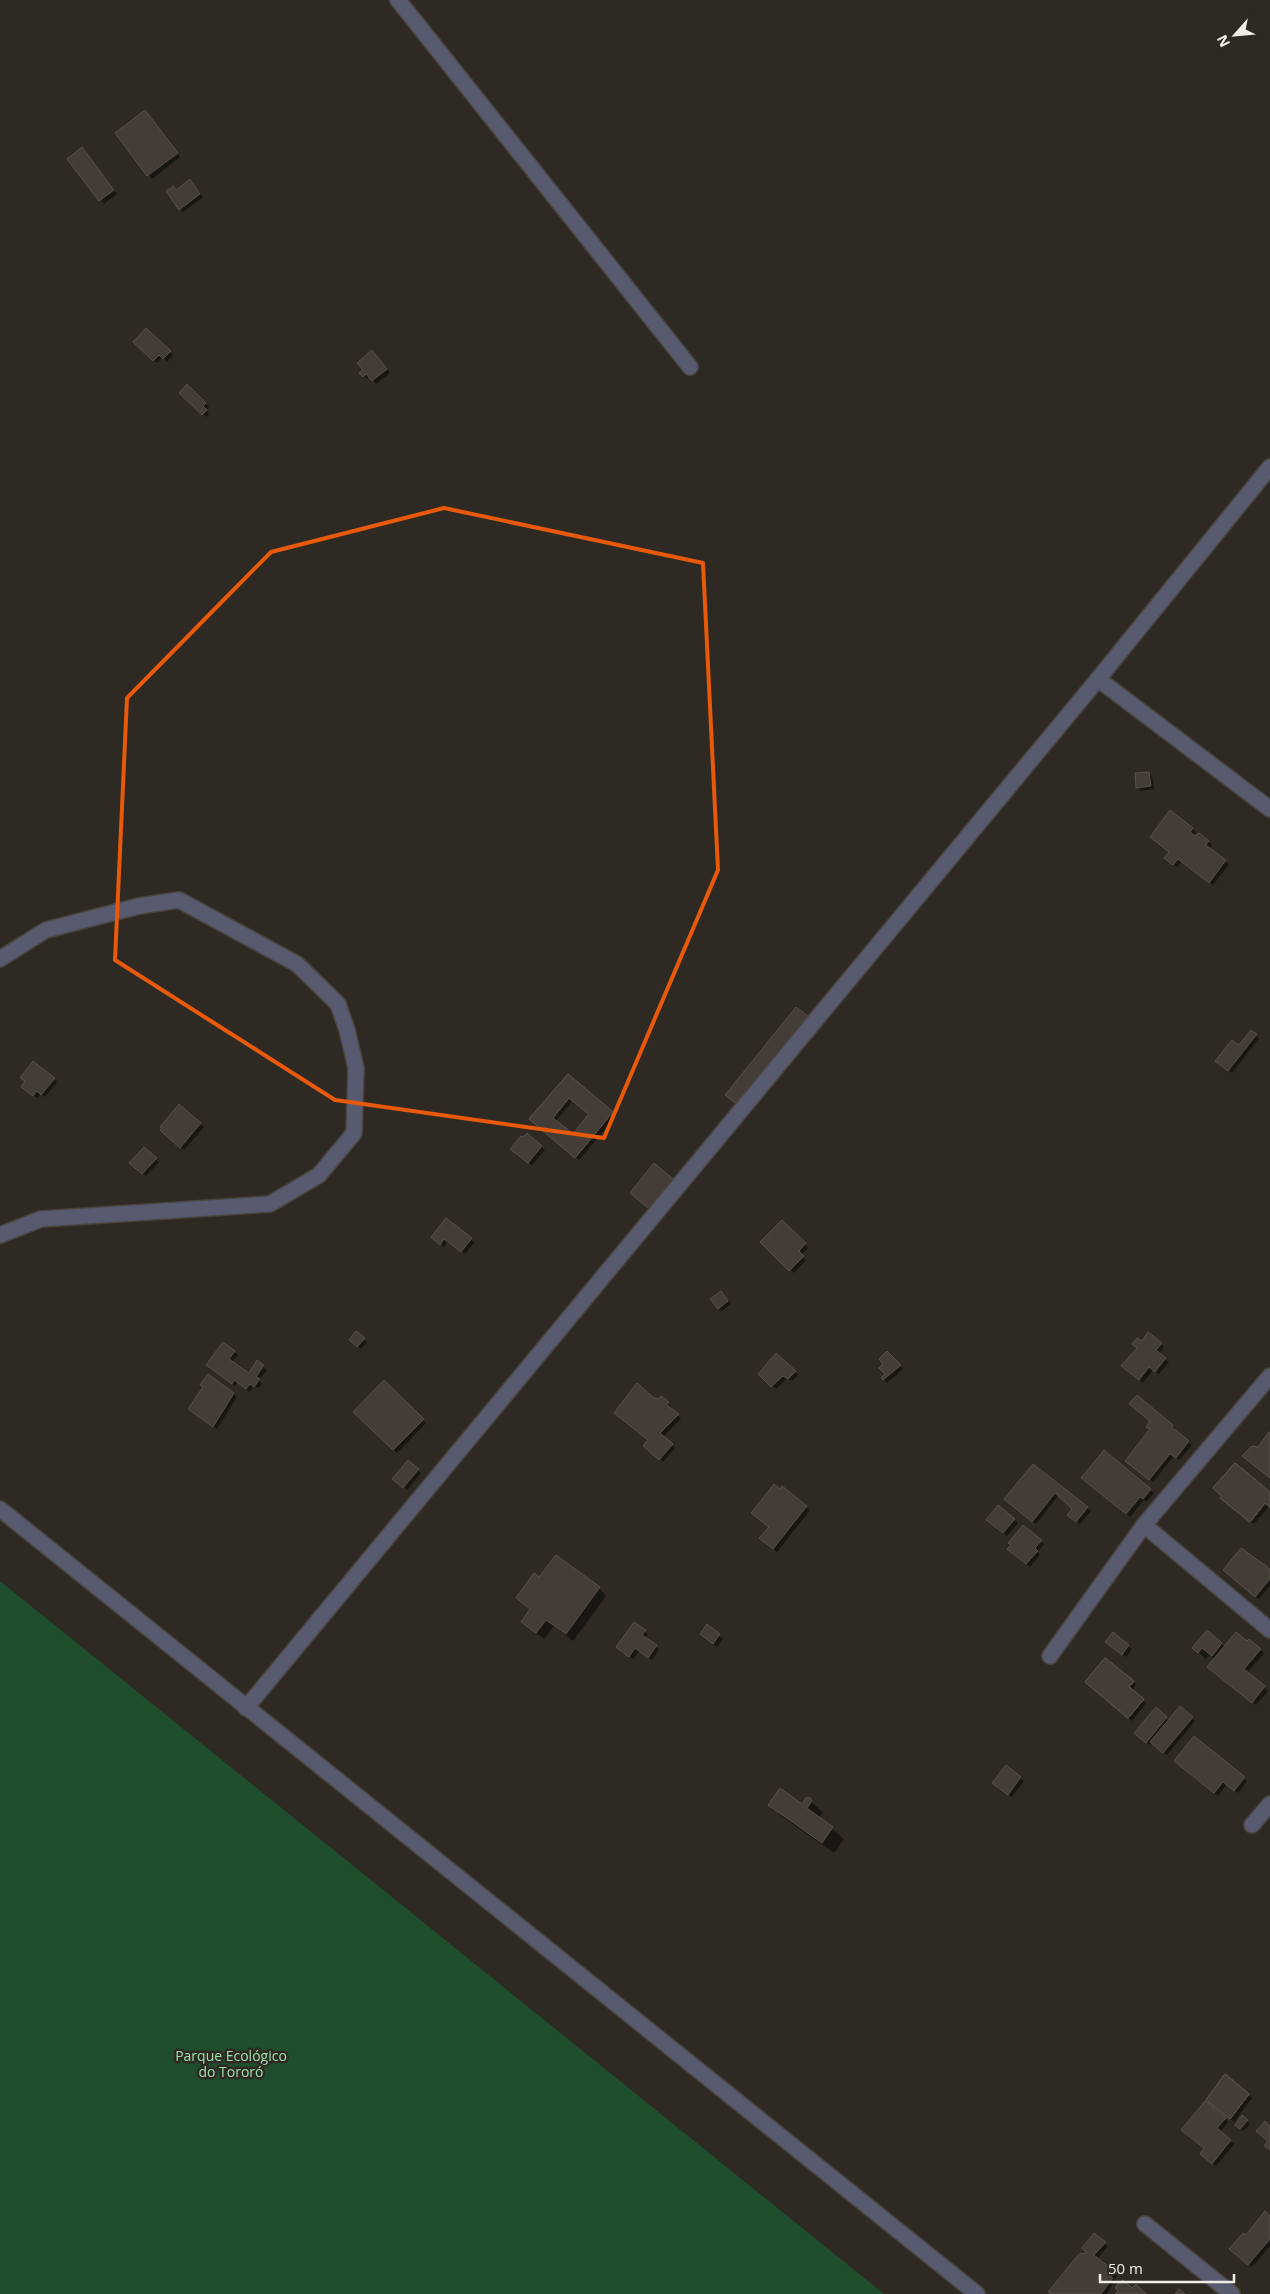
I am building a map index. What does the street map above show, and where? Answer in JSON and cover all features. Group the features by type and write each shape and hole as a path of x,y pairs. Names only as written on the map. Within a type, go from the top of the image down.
{"street":[{"path":"398,0 690,367"},
{"path":"246,1708 1098,679 1270,466"},
{"path":"1098,679 1270,809"},
{"path":"0,959 46,930 139,906 179,900 297,964 338,1004 347,1030 356,1068 354,1133 319,1175 270,1204 42,1219 0,1235"},
{"path":"1050,1656 1144,1525 1270,1376"},
{"path":"0,1509 978,2294"},
{"path":"1144,1525 1270,1630"},
{"path":"1252,1825 1270,1804"},
{"path":"1145,2224 1232,2294"}],"highlighted area":[{"path":"444,508 703,563 718,870 604,1138 335,1100 115,960 127,698 271,552"}],"green space":[{"name":"Parque Ecológico do Tororó","path":"0,1581 884,2294 0,2294"}],"building":[{"path":"145,110 178,153 147,176 115,133"},
{"path":"82,147 114,190 99,201 67,159"},
{"path":"190,179 200,194 179,210 166,191 173,186 176,190"},
{"path":"146,328 171,351 163,359 159,355 153,361 133,342"},
{"path":"372,350 387,369 372,381 366,374 363,377 359,373 363,370 357,363"},
{"path":"187,384 206,403 203,406 207,410 202,415 179,393"},
{"path":"1149,772 1151,786 1136,788 1135,773"},
{"path":"1170,810 1193,828 1190,832 1195,836 1199,833 1209,841 1206,845 1226,860 1209,883 1178,859 1173,865 1164,858 1169,852 1150,837"},
{"path":"796,1007 809,1017 738,1105 725,1095"},
{"path":"1251,1030 1257,1034 1228,1071 1215,1061 1232,1040 1239,1045"},
{"path":"33,1061 55,1078 41,1095 37,1091 33,1096 21,1087 25,1081 20,1078"},
{"path":"568,1074 613,1112 575,1158 529,1119","holes":["569,1098 589,1114 573,1134 553,1118"]},
{"path":"568,1074 613,1112 575,1158 529,1119","holes":["569,1098 589,1114 573,1134 553,1118"]},
{"path":"179,1104 201,1123 180,1148 160,1130 162,1128 160,1127"},
{"path":"527,1133 542,1146 528,1163 510,1149 521,1136 523,1137"},
{"path":"144,1147 157,1158 142,1174 129,1163"},
{"path":"654,1163 678,1183 654,1213 630,1193"},
{"path":"446,1218 472,1238 461,1252 444,1239 440,1245 431,1237"},
{"path":"782,1220 806,1243 799,1251 804,1256 789,1271 760,1242"},
{"path":"721,1291 728,1301 718,1309 710,1299"},
{"path":"356,1331 365,1338 357,1347 349,1340"},
{"path":"1148,1332 1162,1343 1156,1350 1166,1358 1155,1372 1149,1367 1139,1380 1121,1366 1137,1348 1132,1344 1137,1338 1142,1341"},
{"path":"223,1342 235,1351 229,1359 249,1373 257,1360 264,1365 256,1377 260,1379 254,1387 250,1384 246,1389 234,1380 232,1384 206,1365"},
{"path":"887,1351 901,1365 883,1380 881,1378 885,1374 879,1368 883,1364 879,1359"},
{"path":"776,1353 796,1371 788,1379 783,1376 771,1387 758,1374"},
{"path":"208,1374 234,1393 213,1427 188,1409 203,1387 200,1385"},
{"path":"384,1380 424,1419 393,1450 353,1412"},
{"path":"637,1383 654,1398 659,1399 661,1396 669,1402 667,1405 679,1414 660,1433 673,1444 659,1460 643,1446 648,1440 614,1413"},
{"path":"1137,1395 1189,1441 1176,1458 1170,1454 1149,1480 1125,1461 1150,1429 1146,1427 1150,1421 1129,1404"},
{"path":"1269,1432 1270,1478 1242,1456 1252,1446 1258,1447"},
{"path":"1104,1450 1151,1489 1143,1499 1140,1497 1126,1514 1081,1478"},
{"path":"408,1460 419,1469 403,1488 392,1479"},
{"path":"1235,1463 1270,1492 1270,1507 1265,1503 1250,1522 1220,1498 1222,1496 1213,1488"},
{"path":"1235,1463 1270,1492 1270,1507 1265,1503 1250,1522 1220,1498 1222,1496 1213,1488"},
{"path":"1235,1463 1270,1492 1270,1507 1265,1503 1250,1522 1220,1498 1222,1496 1213,1488"},
{"path":"1235,1463 1270,1492 1270,1507 1265,1503 1250,1522 1220,1498 1222,1496 1213,1488"},
{"path":"1235,1463 1270,1492 1270,1507 1265,1503 1250,1522 1220,1498 1222,1496 1213,1488"},
{"path":"1033,1464 1088,1507 1076,1522 1067,1515 1072,1509 1055,1493 1032,1522 1004,1499"},
{"path":"774,1484 780,1489 782,1486 807,1506 773,1549 759,1538 769,1527 751,1513"},
{"path":"998,1505 1015,1519 1003,1533 986,1520"},
{"path":"1023,1525 1042,1540 1035,1548 1038,1551 1026,1564 1007,1549 1011,1545 1008,1543"},
{"path":"1241,1548 1270,1569 1270,1579 1255,1597 1223,1570"},
{"path":"556,1555 600,1587 566,1634 546,1620 536,1633 521,1622 530,1609 516,1598 534,1573 539,1577"},
{"path":"634,1622 646,1630 642,1635 657,1645 648,1658 635,1648 629,1657 616,1647"},
{"path":"707,1624 720,1634 713,1644 700,1634"},
{"path":"1207,1630 1222,1643 1212,1656 1202,1648 1198,1653 1192,1648"},
{"path":"1113,1632 1129,1645 1122,1655 1105,1642"},
{"path":"1236,1632 1247,1641 1249,1639 1261,1649 1244,1669 1265,1686 1252,1703 1207,1667"},
{"path":"1105,1658 1134,1681 1129,1687 1144,1699 1128,1718 1085,1682"},
{"path":"1105,1658 1134,1681 1129,1687 1144,1699 1128,1718 1085,1682"},
{"path":"1105,1658 1134,1681 1129,1687 1144,1699 1128,1718 1085,1682"},
{"path":"1105,1658 1134,1681 1129,1687 1144,1699 1128,1718 1085,1682"},
{"path":"1105,1658 1134,1681 1129,1687 1144,1699 1128,1718 1085,1682"},
{"path":"1180,1706 1193,1717 1163,1753 1150,1742"},
{"path":"1156,1707 1167,1717 1146,1743 1134,1733"},
{"path":"1194,1736 1245,1777 1234,1791 1223,1782 1214,1793 1174,1761"},
{"path":"1006,1765 1021,1777 1008,1795 992,1783"},
{"path":"780,1788 802,1804 806,1798 810,1798 812,1801 807,1808 833,1827 822,1843 768,1805"},
{"path":"1225,2074 1249,2094 1230,2119 1206,2100"},
{"path":"1225,2074 1249,2094 1230,2119 1206,2100"},
{"path":"1225,2074 1249,2094 1230,2119 1206,2100"},
{"path":"1225,2074 1249,2094 1230,2119 1206,2100"},
{"path":"1225,2074 1249,2094 1230,2119 1206,2100"},
{"path":"1205,2101 1226,2118 1217,2128 1231,2140 1212,2164 1200,2154 1204,2148 1181,2130"},
{"path":"1242,2115 1248,2120 1240,2129 1235,2125"},
{"path":"1265,2121 1270,2126 1270,2150 1264,2146 1268,2141 1256,2131"},
{"path":"1265,2211 1270,2216 1270,2239 1248,2265 1229,2249 1243,2233 1246,2235"},
{"path":"1094,2233 1106,2242 1094,2255 1115,2272 1111,2277 1113,2278 1101,2294 1051,2294 1048,2292 1079,2254 1087,2253 1082,2248"},
{"path":"1122,2280 1132,2288 1136,2284 1146,2294 1116,2294 1118,2291 1115,2288"},
{"path":"1122,2280 1132,2288 1136,2284 1146,2294 1116,2294 1118,2291 1115,2288"},
{"path":"1122,2280 1132,2288 1136,2284 1146,2294 1116,2294 1118,2291 1115,2288"},
{"path":"1122,2280 1132,2288 1136,2284 1146,2294 1116,2294 1118,2291 1115,2288"},
{"path":"1122,2280 1132,2288 1136,2284 1146,2294 1116,2294 1118,2291 1115,2288"},
{"path":"1179,2289 1185,2294 1175,2294"}]}
